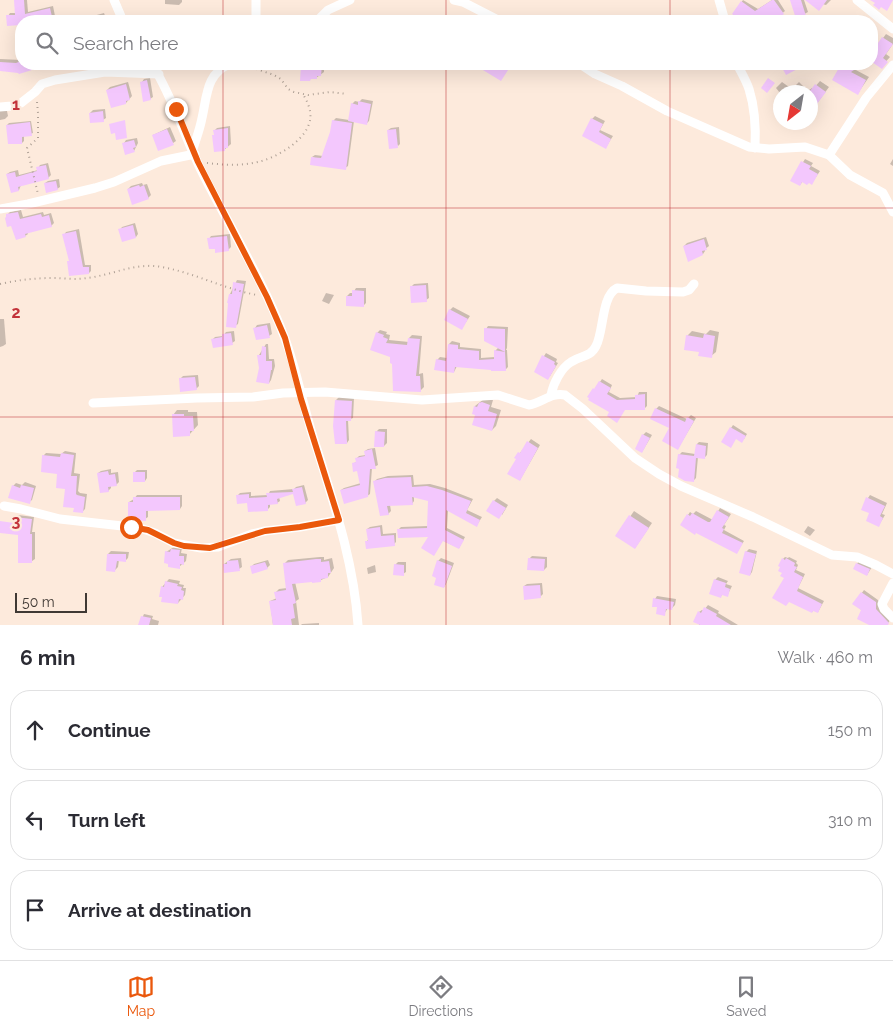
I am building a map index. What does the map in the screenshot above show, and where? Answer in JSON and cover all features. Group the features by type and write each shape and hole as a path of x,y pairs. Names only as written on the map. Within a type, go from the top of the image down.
{"street":[{"path":"114,0 120,15"},
{"path":"256,0 256,15"},
{"path":"323,15 328,10 350,0"},
{"path":"454,0 463,2 488,15"},
{"path":"719,0 723,15"},
{"path":"857,0 876,15"},
{"path":"878,17 893,29"},
{"path":"829,155 866,98 893,65"},
{"path":"156,70 195,155 267,297 285,338 350,562 358,625"},
{"path":"195,155 209,84 220,70"},
{"path":"590,70 684,119 754,148 805,147 829,155 850,175 883,193 893,212"},
{"path":"740,70 749,89 754,111 756,129 754,148"},
{"path":"0,107 21,103 42,84 55,80 105,72 159,74"},
{"path":"0,208 95,188 161,162 195,155"},
{"path":"551,395 554,384 569,363 587,357 598,344 606,305 614,290 617,288 683,292 689,290 694,284"},
{"path":"93,404 325,392 422,400 498,395 526,405 534,404 551,395 565,394 635,458 681,486 832,554 843,557 857,557 893,574"},
{"path":"4,506 51,518 140,528 174,543 201,548 218,547 265,531 339,520"},
{"path":"893,583 882,604 884,609 893,618"}],"path":[{"path":"259,70 281,79 288,89 303,94 314,95 330,92 347,94"},
{"path":"35,92 38,113 38,138 27,148 40,201"},
{"path":"195,155 238,165 259,162 277,154 294,144 303,134 309,123 310,114 303,94"},
{"path":"0,284 35,278 88,278 134,266 151,266 199,278 233,290 267,297"}],"building":[{"path":"14,0 24,0 25,14 50,8 52,15 15,15"},
{"path":"774,0 784,14 732,14 741,1 755,11"},
{"path":"790,0 801,0 806,15 795,15"},
{"path":"805,0 827,0 819,11"},
{"path":"870,0 893,0 887,11 881,7 879,10 873,5 875,3"},
{"path":"6,15 15,15 15,25 7,26"},
{"path":"882,37 893,44 883,58 888,62 882,69 878,66 878,43"},
{"path":"0,62 15,63 15,70 32,70 19,74 0,71"},
{"path":"301,70 322,70 321,76 317,76 317,79 300,81"},
{"path":"483,70 508,70 501,81"},
{"path":"783,70 796,70 786,75"},
{"path":"838,70 854,70 851,72 866,80 858,95 832,80"},
{"path":"768,78 775,83 767,93 761,88"},
{"path":"147,80 151,100 143,102 140,82"},
{"path":"126,84 130,100 126,101 126,104 111,108 106,90"},
{"path":"818,86 826,92 818,102"},
{"path":"358,101 371,104 367,125 348,121 351,103 358,105"},
{"path":"103,111 104,122 90,123 89,113"},
{"path":"591,118 603,124 599,132 611,139 606,149 582,136"},
{"path":"125,120 127,138 116,140 115,133 111,134 109,124"},
{"path":"332,120 352,123 346,170 310,165 311,157 321,158"},
{"path":"30,122 32,136 22,137 22,144 8,144 6,125"},
{"path":"228,128 228,148 225,148 225,151 214,152 213,130"},
{"path":"167,129 174,145 158,151 152,135"},
{"path":"396,129 398,148 389,149 387,130"},
{"path":"134,140 136,147 133,148 135,152 125,155 122,143"},
{"path":"801,161 811,166 809,169 818,174 812,185 802,182 800,186 790,181"},
{"path":"46,165 49,179 18,187 19,191 11,193 6,174 15,172 16,177 37,171 36,167"},
{"path":"56,181 58,190 46,193 44,183"},
{"path":"139,185 140,187 144,185 149,199 132,205 127,189"},
{"path":"18,212 20,219 41,214 42,217 49,215 52,227 25,234 26,237 16,240 11,226 7,227 5,218 6,214"},
{"path":"133,225 136,238 122,242 118,229"},
{"path":"76,231 83,267 89,267 89,274 69,276 67,261 69,261 62,234"},
{"path":"227,236 229,251 215,253 215,249 209,249 207,238"},
{"path":"704,239 707,250 702,251 703,255 688,262 683,246"},
{"path":"233,282 244,284 236,328 226,327 227,303 229,294 232,294"},
{"path":"426,285 427,302 411,303 410,286"},
{"path":"352,290 364,291 364,307 346,306 346,296 352,296"},
{"path":"449,309 468,319 462,330 444,320"},
{"path":"267,325 270,338 256,340 253,328"},
{"path":"484,328 505,329 505,352 484,341"},
{"path":"376,332 388,339 386,343 407,345 408,338 420,339 416,376 420,376 421,392 393,391 390,357 370,350"},
{"path":"231,333 233,345 213,348 211,339 222,337 222,334"},
{"path":"704,334 715,336 712,358 698,356 699,352 684,350 686,335 703,338"},
{"path":"448,344 458,345 458,349 479,351 479,360 494,359 494,350 505,352 506,371 455,367 454,373 434,370 436,359 446,361"},
{"path":"262,346 266,347 266,361 272,361 269,384 256,382 259,368 257,355 261,355"},
{"path":"542,355 555,362 556,366 548,380 534,372"},
{"path":"195,377 197,390 180,392 179,378"},
{"path":"599,381 611,388 607,394 617,400 635,399 635,395 645,394 645,410 625,410 617,423 607,416 609,412 588,400 589,398 587,397"},
{"path":"335,400 352,401 351,421 346,421 347,444 335,444 333,426"},
{"path":"482,402 490,405 488,411 497,414 492,431 472,425 475,415 472,414 474,406 477,407"},
{"path":"655,408 685,422 687,417 694,421 678,450 662,441 669,428 650,419"},
{"path":"172,414 193,416 194,431 190,431 190,436 173,437"},
{"path":"730,427 746,436 742,443 736,439 731,448 721,442"},
{"path":"375,431 385,432 384,447 374,447"},
{"path":"642,434 650,438 642,453 635,449"},
{"path":"527,441 538,448 520,481 507,474 516,459 514,458 518,452 520,453"},
{"path":"696,444 706,446 705,459 696,458 694,482 685,481 678,477 679,469 676,468 678,454 694,456"},
{"path":"372,449 376,469 370,469 368,497 344,504 340,490 360,485 357,471 353,472 352,463 356,462 355,458 365,456 364,451"},
{"path":"61,453 74,455 71,476 77,476 76,494 85,497 83,513 73,512 74,508 63,507 65,489 56,488 57,474 41,472 42,455 60,457"},
{"path":"108,471 109,475 115,474 117,486 108,487 109,492 100,493 97,473"},
{"path":"133,472 145,472 145,482 133,482"},
{"path":"411,477 412,487 427,486 471,501 466,513 480,520 477,527 446,510 445,530 464,540 459,549 443,541 434,556 421,548 428,537 398,538 397,529 427,528 428,501 412,497 413,505 387,506 389,515 380,516 373,481 385,478"},
{"path":"12,485 20,488 21,485 34,488 30,504 8,498"},
{"path":"302,487 306,504 296,506 293,494 277,499 278,504 268,505 268,511 248,512 247,503 237,504 236,495 249,494 249,498 267,497 266,493 293,492 292,489"},
{"path":"133,497 180,497 180,510 146,511 146,521 128,520 128,502 133,502"},
{"path":"866,497 885,506 880,516 883,518 879,527 866,521 869,513 861,510"},
{"path":"493,500 506,508 499,519 486,511"},
{"path":"717,510 729,517 722,528 724,529 722,533 743,543 737,554 696,533 695,535 680,525 687,514 690,516 692,513 710,522"},
{"path":"629,515 649,528 635,549 615,536"},
{"path":"14,517 32,519 30,534 32,534 32,563 18,563 18,535 0,533 0,521 14,523"},
{"path":"380,527 381,536 394,535 395,546 366,549 365,541 368,541 366,529"},
{"path":"171,549 180,550 179,556 184,556 184,565 180,564 180,569 168,567 168,564 164,563 165,551 170,552"},
{"path":"745,551 756,554 750,576 739,573"},
{"path":"107,554 126,554 126,562 117,561 115,572 106,571"},
{"path":"528,558 545,559 544,571 527,570"},
{"path":"782,558 795,563 794,566 797,567 794,572 803,577 797,591 822,604 818,613 813,611 812,613 789,602 786,606 772,598 784,578 780,576 782,573 778,571"},
{"path":"321,559 321,562 329,561 331,573 328,573 328,578 321,579 321,582 292,584 296,603 293,604 295,618 291,619 292,625 273,625 269,601 276,600 274,592 286,590 283,563"},
{"path":"238,560 240,571 224,573 223,564 227,564 227,561"},
{"path":"437,560 452,566 444,588 434,585 436,578 432,576"},
{"path":"265,562 268,569 252,574 250,566"},
{"path":"856,563 870,569 867,576 853,569"},
{"path":"394,564 404,565 404,576 393,575"},
{"path":"714,579 726,583 725,587 730,589 728,597 722,595 721,598 709,594"},
{"path":"165,581 182,587 181,590 184,591 183,600 179,599 178,604 161,602 162,597 159,597 161,586 164,587"},
{"path":"540,585 541,598 524,600 523,586"},
{"path":"861,592 876,602 876,609 889,623 888,625 869,625 857,619 861,610 852,604"},
{"path":"653,598 674,602 672,610 666,609 665,616 656,614 657,607 652,607"},
{"path":"704,607 731,625 700,625 693,622 698,611 701,613"},
{"path":"141,616 151,618 149,625 138,625"}],"route":[{"path":"131,527 148,530 184,546 210,548 265,531 339,520 301,399 285,338 252,266 198,162 176,109"}]}
